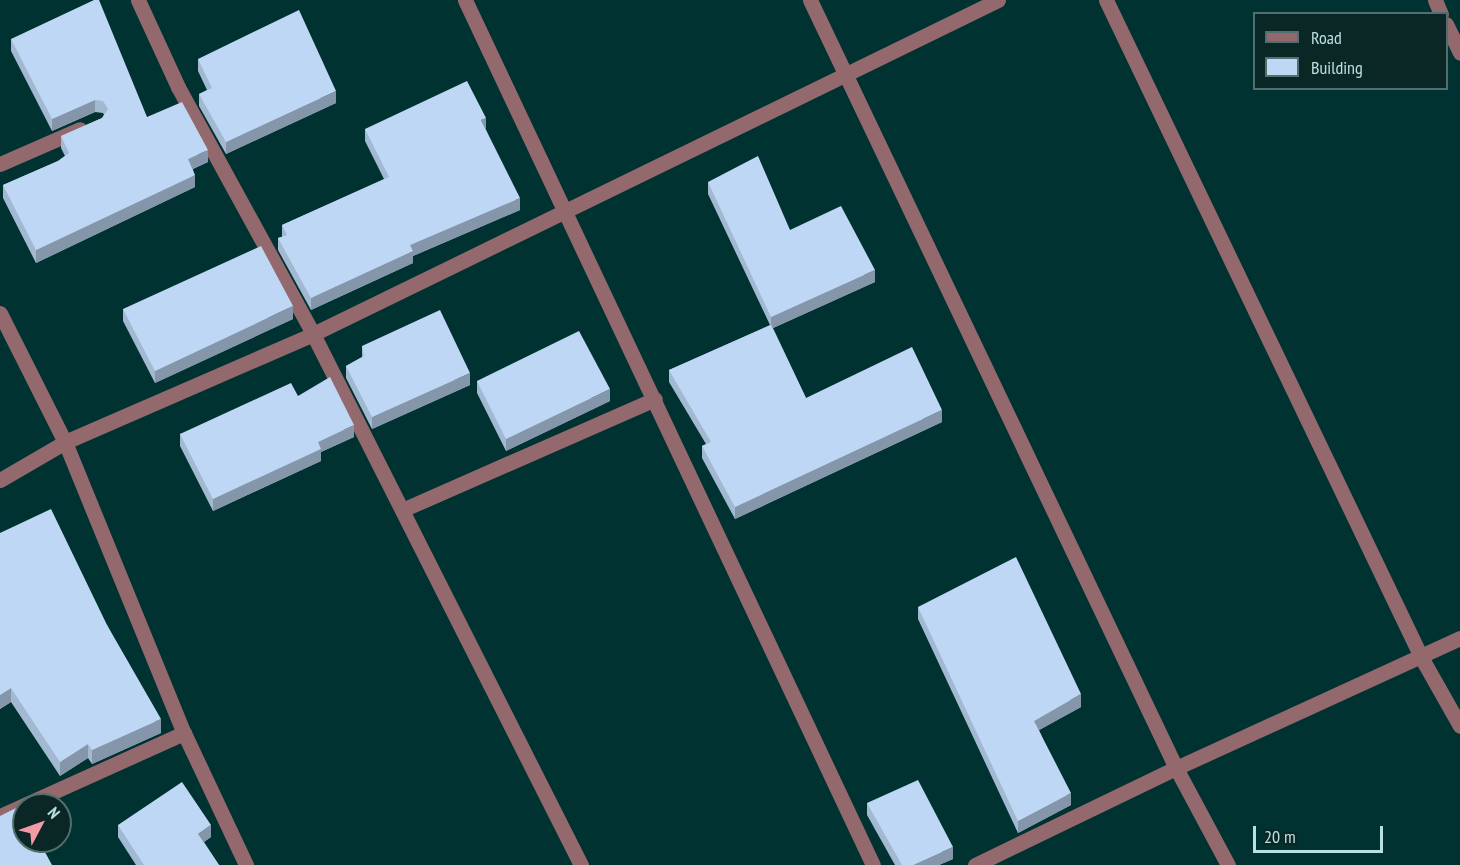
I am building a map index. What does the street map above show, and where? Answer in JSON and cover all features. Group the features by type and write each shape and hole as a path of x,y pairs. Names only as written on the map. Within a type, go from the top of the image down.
{"street":[{"path":"138,0 178,87 313,334 581,865"},
{"path":"465,0 566,208 873,865"},
{"path":"810,0 1176,768 1228,865"},
{"path":"0,480 65,442 313,334 566,208 998,0"},
{"path":"1106,0 1421,657 1460,726"},
{"path":"1448,28 1460,54"},
{"path":"0,164 98,121"},
{"path":"0,313 65,442 184,733 246,865"},
{"path":"402,510 655,399"},
{"path":"975,865 1176,768 1460,638"},
{"path":"0,816 184,733"}],"building":[{"path":"94,0 99,0 147,117 182,102 208,150 188,159 195,175 36,250 3,185 58,161 69,153 61,136 102,118 108,109 103,101 95,100 52,119 11,39"},
{"path":"299,10 336,91 226,142 199,94 212,88 198,59"},
{"path":"467,81 486,118 481,120 520,198 410,245 413,251 311,298 278,238 287,235 282,225 389,177 365,129"},
{"path":"758,156 790,230 841,206 875,270 771,317 708,182"},
{"path":"261,246 293,306 155,371 123,309"},
{"path":"440,310 470,373 372,417 346,366 364,356 362,346"},
{"path":"771,325 806,398 912,347 942,410 735,507 702,446 711,442 669,370"},
{"path":"579,331 610,389 506,439 477,381"},
{"path":"330,377 354,425 318,442 321,449 213,499 180,434 291,383 298,396"},
{"path":"51,509 107,625 161,719 92,750 88,744 60,762 11,688 0,695 0,533"},
{"path":"1016,557 1081,694 1034,721 1071,793 1018,821 918,607"},
{"path":"918,780 953,847 913,865 902,865 867,803"},
{"path":"182,782 211,825 198,834 219,865 144,865 118,825"},
{"path":"12,810 12,853 46,853 52,865 0,865 0,816"}]}
